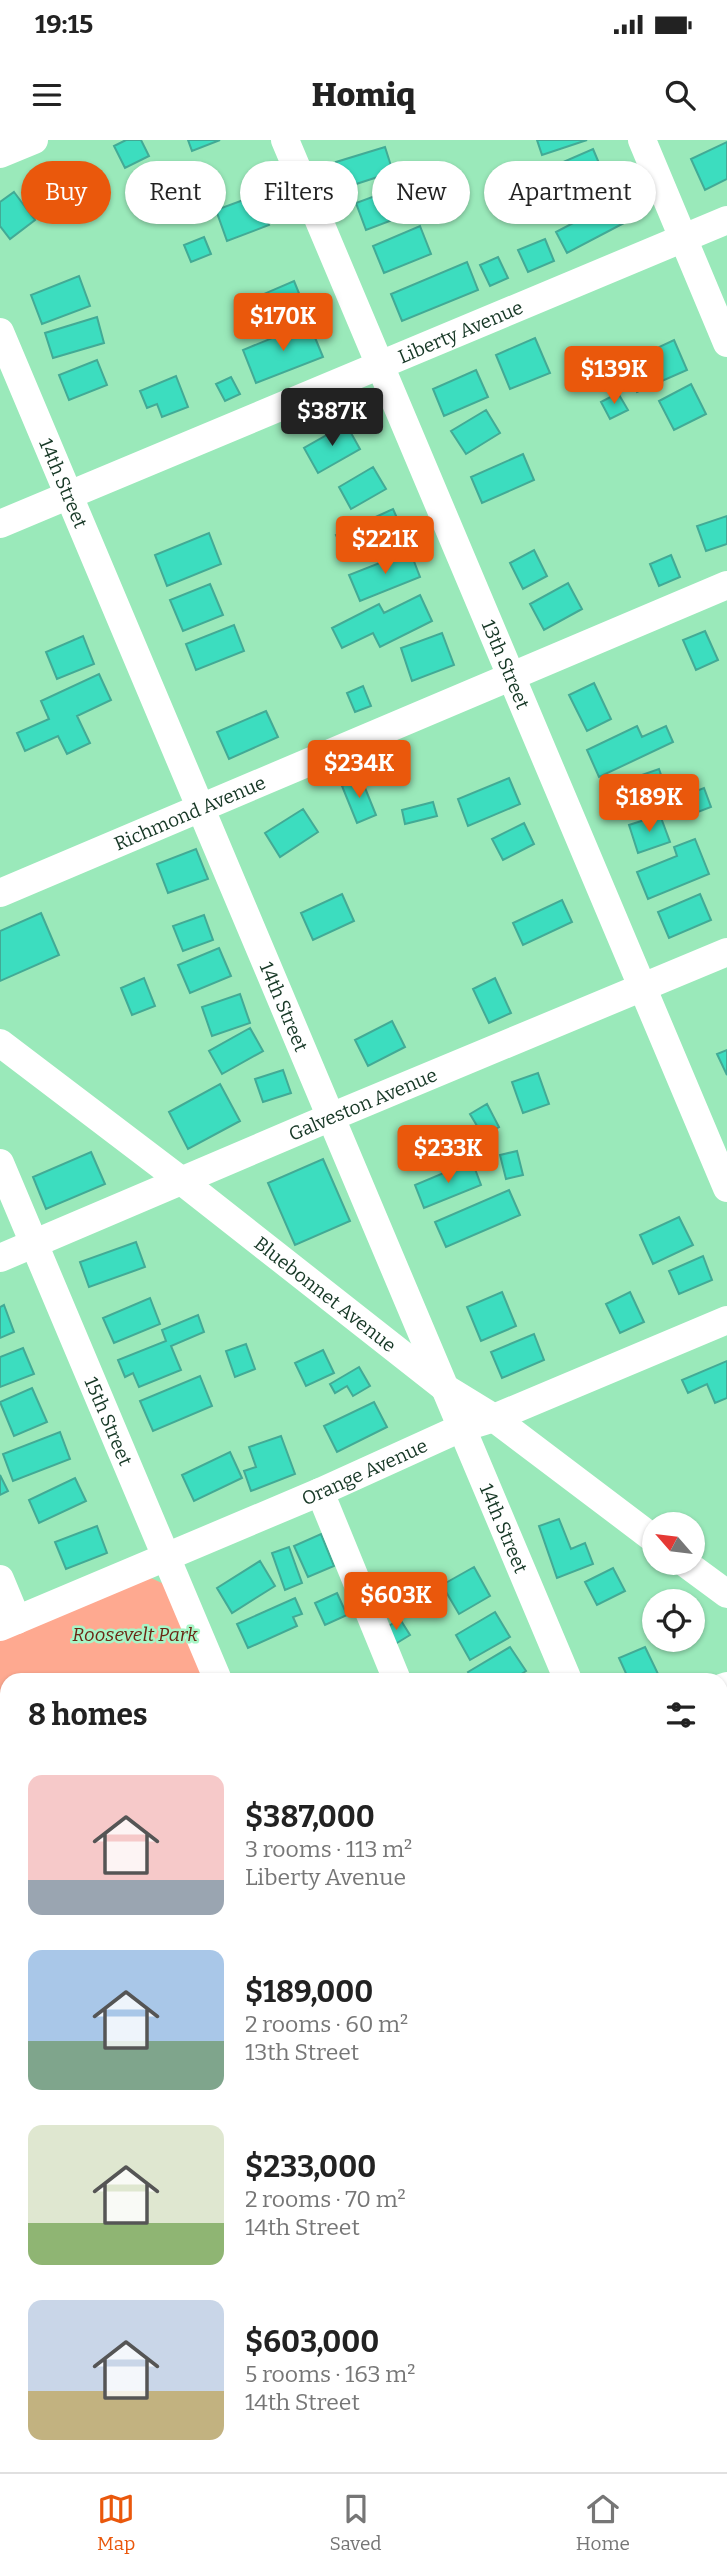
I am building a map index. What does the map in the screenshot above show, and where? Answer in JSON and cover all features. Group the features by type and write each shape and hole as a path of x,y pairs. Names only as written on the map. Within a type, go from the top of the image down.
{"street":[{"path":"0,154 34,140"},
{"name":"13th Street","path":"285,140 727,1188"},
{"path":"642,140 727,343"},
{"name":"Liberty Avenue","path":"0,524 727,220"},
{"name":"14th Street","path":"0,332 565,1673"},
{"name":"Richmond Avenue","path":"0,893 727,584"},
{"name":"Galveston Avenue","path":"0,1258 727,952"},
{"name":"Bluebonnet Avenue","path":"0,1043 446,1388 494,1418 642,1530"},
{"name":"15th Street","path":"0,1163 215,1673"},
{"name":"Orange Avenue","path":"9,1624 320,1492 461,1428 494,1418 727,1320"},
{"path":"320,1492 394,1673"},
{"path":"701,1575 727,1594"},
{"path":"0,1579 9,1624"}],"green space":[{"name":"Roosevelt Park","path":"151,1578 164,1584 202,1673 0,1673 0,1640"}],"building":[{"path":"126,140 141,140 149,156 139,161 125,161 125,168 114,146"},
{"path":"188,140 220,140 192,151"},
{"path":"537,140 587,140 542,155"},
{"path":"727,142 727,179 705,190 691,159"},
{"path":"385,147 389,161 372,161 372,179 358,183 358,161 339,161"},
{"path":"593,149 598,161 565,161"},
{"path":"14,192 21,201 21,224 30,224 10,239 0,226 0,202"},
{"path":"372,197 372,224 382,224 366,230 358,202"},
{"path":"240,201 240,224 269,225 227,241 221,224 226,224 226,206"},
{"path":"571,224 622,224 567,253 556,232"},
{"path":"420,226 431,254 384,273 373,246"},
{"path":"204,237 211,254 191,262 184,245"},
{"path":"545,239 554,261 528,272 518,250"},
{"path":"498,257 508,278 490,286 480,265"},
{"path":"467,262 478,290 402,321 391,294"},
{"path":"79,276 90,306 42,324 31,295"},
{"path":"294,281 305,308 262,326 250,300"},
{"path":"97,317 104,343 53,358 45,333"},
{"path":"309,323 323,357 256,383 243,350"},
{"path":"535,338 550,373 510,389 496,355"},
{"path":"674,340 687,370 637,392 625,363"},
{"path":"97,360 107,385 69,400 59,375"},
{"path":"476,370 488,397 444,416 433,389"},
{"path":"176,376 188,407 162,417 157,404 147,408 140,391"},
{"path":"231,377 240,394 225,401 216,384"},
{"path":"691,384 706,414 674,430 659,401"},
{"path":"618,393 628,410 610,419 601,402"},
{"path":"486,410 500,433 466,454 451,431"},
{"path":"346,424 360,449 318,473 304,448"},
{"path":"523,454 534,480 482,503 471,477"},
{"path":"373,467 386,489 351,509 339,487"},
{"path":"393,509 404,534 347,559 336,535"},
{"path":"727,516 727,544 706,551 697,526"},
{"path":"209,533 221,564 167,586 155,555"},
{"path":"534,550 547,576 523,589 510,563"},
{"path":"410,551 420,577 360,601 349,575"},
{"path":"671,555 680,577 659,586 650,564"},
{"path":"568,583 582,609 544,630 530,604"},
{"path":"210,584 223,615 183,631 170,600"},
{"path":"420,595 432,621 380,647 373,633 342,648 332,628 379,604 384,613"},
{"path":"234,625 244,651 196,670 186,644"},
{"path":"705,631 718,660 696,670 683,640"},
{"path":"442,633 454,665 412,681 401,648"},
{"path":"83,636 94,664 57,679 46,652"},
{"path":"99,674 111,700 77,716 90,743 67,754 58,736 25,751 17,733 49,719 41,701"},
{"path":"594,683 611,719 587,731 569,695"},
{"path":"363,686 371,706 355,712 347,693"},
{"path":"266,711 278,737 229,759 217,732"},
{"path":"637,726 642,737 666,726 673,742 599,777 587,750"},
{"path":"659,769 668,795 613,815 604,788"},
{"path":"361,778 376,815 357,823 342,786"},
{"path":"509,778 520,804 468,826 458,799"},
{"path":"704,788 711,807 690,815 683,796"},
{"path":"433,802 437,816 405,824 402,810"},
{"path":"303,809 318,832 280,857 265,833"},
{"path":"660,815 670,842 638,853 629,825"},
{"path":"524,823 534,844 503,860 492,839"},
{"path":"695,839 709,874 648,899 637,872 677,856 674,847"},
{"path":"196,849 208,879 168,893 157,864"},
{"path":"342,894 354,921 313,940 301,913"},
{"path":"700,894 711,920 669,938 658,912"},
{"path":"562,900 572,922 523,945 513,923"},
{"path":"41,913 59,955 0,981 0,931"},
{"path":"204,915 213,940 183,951 173,926"},
{"path":"219,948 231,976 190,993 178,965"},
{"path":"144,978 155,1006 132,1015 121,988"},
{"path":"495,978 511,1013 489,1023 473,989"},
{"path":"240,994 250,1023 212,1036 202,1007"},
{"path":"392,1021 405,1047 368,1066 355,1040"},
{"path":"250,1028 263,1051 222,1074 209,1051"},
{"path":"727,1050 727,1075 717,1054"},
{"path":"283,1070 291,1093 263,1102 255,1079"},
{"path":"538,1073 549,1104 523,1113 512,1082"},
{"path":"220,1084 240,1121 188,1149 169,1112"},
{"path":"487,1104 499,1127 483,1136 470,1114"},
{"path":"517,1151 523,1175 506,1179 500,1155"},
{"path":"91,1152 105,1184 46,1209 33,1177"},
{"path":"323,1159 350,1221 295,1245 268,1183"},
{"path":"472,1161 481,1185 424,1208 415,1185"},
{"path":"509,1190 520,1215 446,1247 435,1222"},
{"path":"679,1217 693,1245 653,1264 640,1235"},
{"path":"136,1242 145,1267 89,1287 80,1262"},
{"path":"703,1256 712,1280 679,1294 669,1271"},
{"path":"502,1292 516,1326 481,1341 467,1307"},
{"path":"630,1292 644,1322 620,1333 606,1304"},
{"path":"150,1298 160,1324 114,1343 103,1318"},
{"path":"4,1305 14,1332 0,1338 0,1307"},
{"path":"198,1315 204,1332 171,1346 181,1370 139,1387 133,1373 125,1377 118,1360 166,1341 162,1330"},
{"path":"534,1334 544,1360 502,1378 491,1352"},
{"path":"246,1344 255,1369 235,1377 226,1351"},
{"path":"23,1348 34,1374 0,1387 0,1357"},
{"path":"323,1350 334,1373 306,1386 295,1363"},
{"path":"727,1361 727,1398 715,1403 707,1384 688,1393 682,1380"},
{"path":"359,1367 370,1386 353,1396 347,1386 335,1393 330,1384"},
{"path":"200,1376 212,1406 153,1431 140,1401"},
{"path":"32,1388 47,1422 14,1436 0,1402"},
{"path":"374,1402 387,1427 337,1452 324,1426"},
{"path":"60,1432 70,1459 13,1481 3,1454"},
{"path":"281,1436 295,1474 251,1491 244,1471 256,1467 249,1447"},
{"path":"230,1452 242,1478 194,1501 182,1475"},
{"path":"0,1475 8,1491 0,1495"},
{"path":"75,1478 86,1501 39,1523 29,1500"},
{"path":"559,1519 571,1549 585,1543 593,1564 557,1578 539,1526"},
{"path":"97,1526 107,1553 66,1569 55,1542"},
{"path":"321,1534 334,1566 308,1577 294,1546"},
{"path":"289,1547 302,1583 285,1590 272,1553"},
{"path":"260,1561 275,1586 232,1613 217,1588"},
{"path":"474,1567 490,1596 459,1614 442,1585"},
{"path":"613,1568 625,1591 597,1605 585,1582"},
{"path":"337,1593 347,1615 325,1625 315,1603"},
{"path":"295,1598 302,1614 293,1617 297,1626 248,1648 237,1624"},
{"path":"495,1612 510,1637 470,1660 456,1635"},
{"path":"400,1619 410,1635 392,1646 382,1630"},
{"path":"510,1647 526,1671 523,1673 468,1672"},
{"path":"642,1648 642,1652 647,1652 658,1673 626,1673 619,1658"}]}
